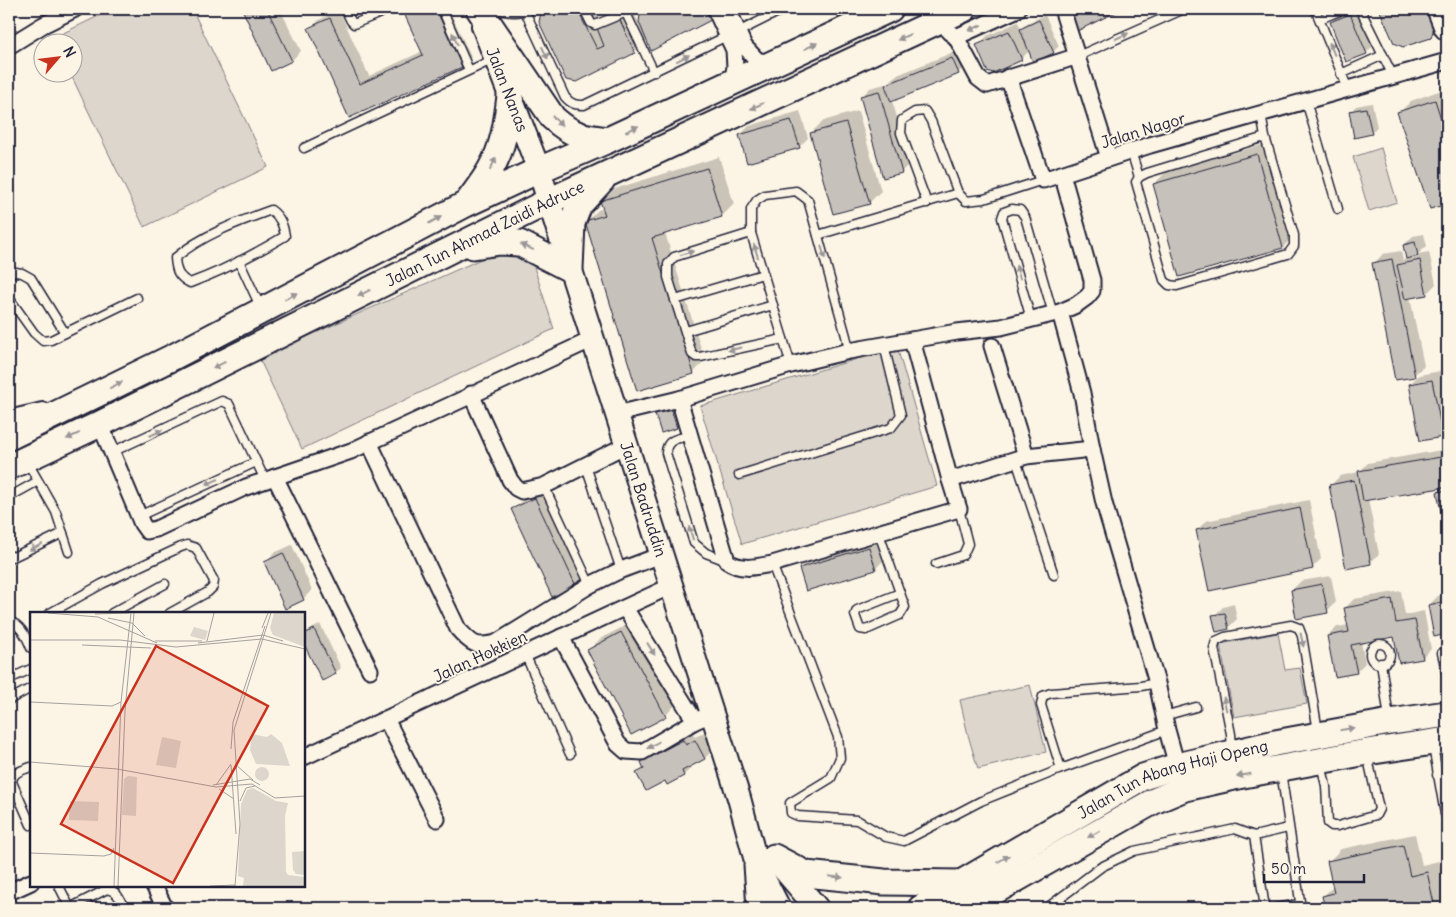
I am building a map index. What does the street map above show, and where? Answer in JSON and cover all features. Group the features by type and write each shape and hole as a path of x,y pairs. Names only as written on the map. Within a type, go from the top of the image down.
{"main road":[{"name":"Jalan Nanas","path":"478,9 549,201"},
{"path":"478,9 554,118 566,130 583,137 608,140"},
{"name":"Jalan Tun Ahmad Zaidi Adruce","path":"9,437 173,357 466,204 890,9"},
{"name":"Jalan Tun Ahmad Zaidi Adruce","path":"17,463 100,424 611,171 964,9"},
{"path":"1440,9 1447,27"},
{"path":"466,204 490,170 500,149 506,130 510,96"},
{"path":"455,248 500,242 519,243 570,268 572,223 579,205 611,171"},
{"name":"Jalan Badruddin","path":"549,201 671,586 703,718 766,861 779,908"},
{"name":"Jalan Tun Abang Haji Openg","path":"967,901 1144,777 1177,766 1232,752 1318,734 1447,714"},
{"name":"Jalan Tun Abang Haji Openg","path":"921,908 967,901 1162,798 1185,788 1367,752 1440,741"},
{"path":"760,908 766,861 806,874 884,882 967,901"},
{"name":"Jalan Badruddin","path":"766,861 817,908"}],"street":[{"path":"9,46 43,24 75,9"},
{"path":"715,9 733,34 757,60 773,64"},
{"path":"728,9 733,34 735,68 732,83"},
{"path":"956,37 1018,9"},
{"path":"1062,9 1109,158"},
{"path":"934,22 956,37 978,78 987,85 1078,56"},
{"name":"Jalan Nagor","path":"1043,180 1131,151 1447,61"},
{"path":"1008,78 1043,180"},
{"path":"617,414 679,399 791,365 849,351 957,332 1002,327 1057,313 1076,305 1092,291 1092,280 1062,174"},
{"path":"1057,313 1082,393 1104,503 1158,683 1177,766"},
{"path":"100,424 147,531 156,529 246,487 351,451 593,339"},
{"path":"679,399 727,561 735,567 748,568 772,564 878,531 959,509 912,340"},
{"path":"992,346 1021,458"},
{"path":"471,394 510,480 522,492 544,486 626,445"},
{"path":"9,421 71,407"},
{"path":"369,442 458,629 470,642 482,647 496,643 590,585 621,570 661,555"},
{"path":"950,480 1021,458 1092,449"},
{"path":"270,479 370,670"},
{"name":"Jalan Hokkien","path":"305,757 671,586"},
{"path":"562,637 618,744 626,751 642,752 703,718 625,608"},
{"path":"386,719 437,819"},
{"path":"9,892 30,882"},
{"path":"154,887 165,908"}],"lane":[{"path":"345,9 351,22 354,24 390,9"},
{"path":"442,9 469,70"},
{"path":"497,9 504,12 527,10 565,96 576,105 584,105 784,9"},
{"path":"584,9 591,23 595,25 628,10 654,72"},
{"path":"1078,56 1184,9"},
{"path":"1315,9 1348,89"},
{"path":"1320,19 1344,9"},
{"path":"1360,9 1393,76"},
{"path":"1341,74 1383,55"},
{"path":"304,148 496,58"},
{"path":"1306,101 1338,209"},
{"path":"818,235 927,203 958,193 931,121 925,111 915,112 902,120 901,133 927,203"},
{"path":"1261,114 1265,137 1294,235 1294,246 1288,254 1177,286 1169,286 1164,280 1136,182 1139,177 1265,137"},
{"path":"1131,151 1139,177"},
{"name":"Jalan Nagor","path":"958,193 966,201 984,199 1043,180"},
{"path":"791,365 751,233 751,209 757,200 765,194 796,191 808,200 849,351"},
{"path":"1004,193 1010,210"},
{"path":"270,210 279,216 284,227 285,236 239,261 190,283 182,279 176,270 175,258 187,248 245,220 270,210"},
{"path":"1031,319 1002,218 1004,212 1010,210 1020,210 1025,217 1057,313"},
{"path":"751,233 674,257 668,264 668,277 675,300 692,354 696,357 783,338"},
{"path":"239,261 262,311"},
{"path":"9,271 22,273 31,278 65,333"},
{"path":"675,300 763,274"},
{"path":"9,298 34,333 43,341 51,340 137,298"},
{"path":"686,330 773,305"},
{"path":"1447,308 1447,321"},
{"path":"739,475 891,428 901,415 884,345"},
{"path":"112,452 222,401 229,404 256,462 270,479"},
{"path":"690,436 672,440 666,446 666,453 694,543 706,553 727,561"},
{"path":"1021,458 1054,575"},
{"path":"139,516 256,462"},
{"path":"17,463 44,488 56,512 69,552"},
{"path":"586,466 621,570"},
{"path":"9,497 38,482"},
{"path":"544,486 590,585"},
{"path":"936,564 964,555 968,544 959,509"},
{"path":"878,531 905,607 900,615 866,630 860,628 855,615 857,610 900,593"},
{"path":"9,555 13,558 63,533"},
{"path":"52,612 102,584 180,547 196,548 214,581 213,587 208,592 172,612"},
{"path":"772,564 838,737 840,758 831,778 790,803 790,812 798,816 856,820 886,836 904,841 981,801 1061,769 1166,723 1196,707"},
{"path":"114,612 165,584"},
{"path":"9,621 25,634 30,646"},
{"path":"1232,752 1231,734 1214,648 1216,641 1225,637 1291,625 1299,628 1302,636 1318,734"},
{"path":"9,639 9,646"},
{"path":"1447,652 1442,653 1447,675"},
{"path":"525,654 570,754"},
{"path":"1381,663 1390,722"},
{"path":"9,680 30,670"},
{"path":"1061,769 1041,705 1043,696 1051,693 1158,683"},
{"path":"9,700 30,689"},
{"path":"1440,741 1437,774 1445,814 1447,813"},
{"path":"1321,761 1326,786 1328,823 1332,826 1338,826 1376,815 1379,809 1367,752"},
{"path":"30,766 14,774 12,782 30,824"},
{"path":"1276,908 1301,906 1288,828 1281,769"},
{"path":"1437,774 1447,772"},
{"path":"1047,908 1101,867 1134,851 1235,829 1254,836 1288,828"},
{"path":"1254,836 1265,908"},
{"path":"60,887 70,908 107,889 114,891 118,895 124,908"}],"shaded area":[{"path":"113,9 192,9 268,167 144,227 74,82 82,82 82,32 65,32"},
{"path":"1381,148 1397,202 1369,211 1353,157"},
{"path":"499,251 518,253 533,264 554,329 302,449 259,358"},
{"path":"897,347 937,486 742,544 700,406"},
{"path":"1278,633 1285,670 1300,668 1307,704 1234,717 1220,644"},
{"path":"1030,685 1046,752 978,769 960,700"}],"building":[{"path":"242,9 267,9 292,61 271,71"},
{"path":"402,9 436,9 462,67 349,118 308,28 330,18 360,84 423,55"},
{"path":"549,9 577,9 597,49 604,46 597,28 619,18 635,53 577,82 566,80 539,22 541,12"},
{"path":"652,9 706,9 711,20 651,51 639,22 640,15"},
{"path":"1064,9 1122,9 1075,32"},
{"path":"1379,9 1426,9 1434,28 1431,38 1403,47 1394,43"},
{"path":"1350,14 1367,54 1346,62 1330,22"},
{"path":"1039,20 1054,53 1033,62 1020,29"},
{"path":"1009,31 1022,60 993,73 987,71 976,45"},
{"path":"952,58 959,74 891,102 885,85"},
{"path":"879,91 902,173 883,178 860,96"},
{"path":"1435,100 1447,137 1447,204 1430,209 1397,112"},
{"path":"1366,108 1372,134 1354,138 1349,111"},
{"path":"791,120 800,148 747,163 739,135"},
{"path":"846,123 870,204 833,214 810,133"},
{"path":"1257,154 1283,248 1179,277 1153,184"},
{"path":"707,168 722,217 652,238 694,374 637,391 585,221 605,215 600,201"},
{"path":"1415,242 1418,256 1406,259 1403,245"},
{"path":"1392,259 1415,377 1395,380 1372,263"},
{"path":"1420,260 1427,295 1405,299 1397,265"},
{"path":"1432,380 1443,437 1420,441 1409,384"},
{"path":"670,406 677,428 661,433 654,411"},
{"path":"1447,456 1447,487 1363,501 1358,471"},
{"path":"1354,480 1371,564 1346,569 1329,485"},
{"path":"1447,490 1447,542 1437,492"},
{"path":"535,498 576,586 552,597 511,509"},
{"path":"1300,508 1313,569 1209,591 1196,530"},
{"path":"869,547 876,570 806,591 799,568"},
{"path":"283,553 304,600 285,609 264,562"},
{"path":"1322,584 1328,613 1296,619 1291,590"},
{"path":"1392,599 1396,623 1415,620 1423,659 1399,663 1394,637 1351,645 1357,673 1335,677 1327,636 1349,632 1344,608"},
{"path":"1447,601 1447,634 1434,637 1428,605"},
{"path":"1225,613 1229,629 1216,632 1212,615"},
{"path":"314,629 336,674 322,681 305,646 305,634"},
{"path":"621,632 666,717 631,735 587,650"},
{"path":"683,740 686,745 695,740 705,759 682,771 684,776 667,785 665,781 646,791 636,773 644,769 641,762"},
{"path":"1403,845 1410,876 1427,872 1435,908 1325,908 1322,896 1334,893 1327,861"}]}
